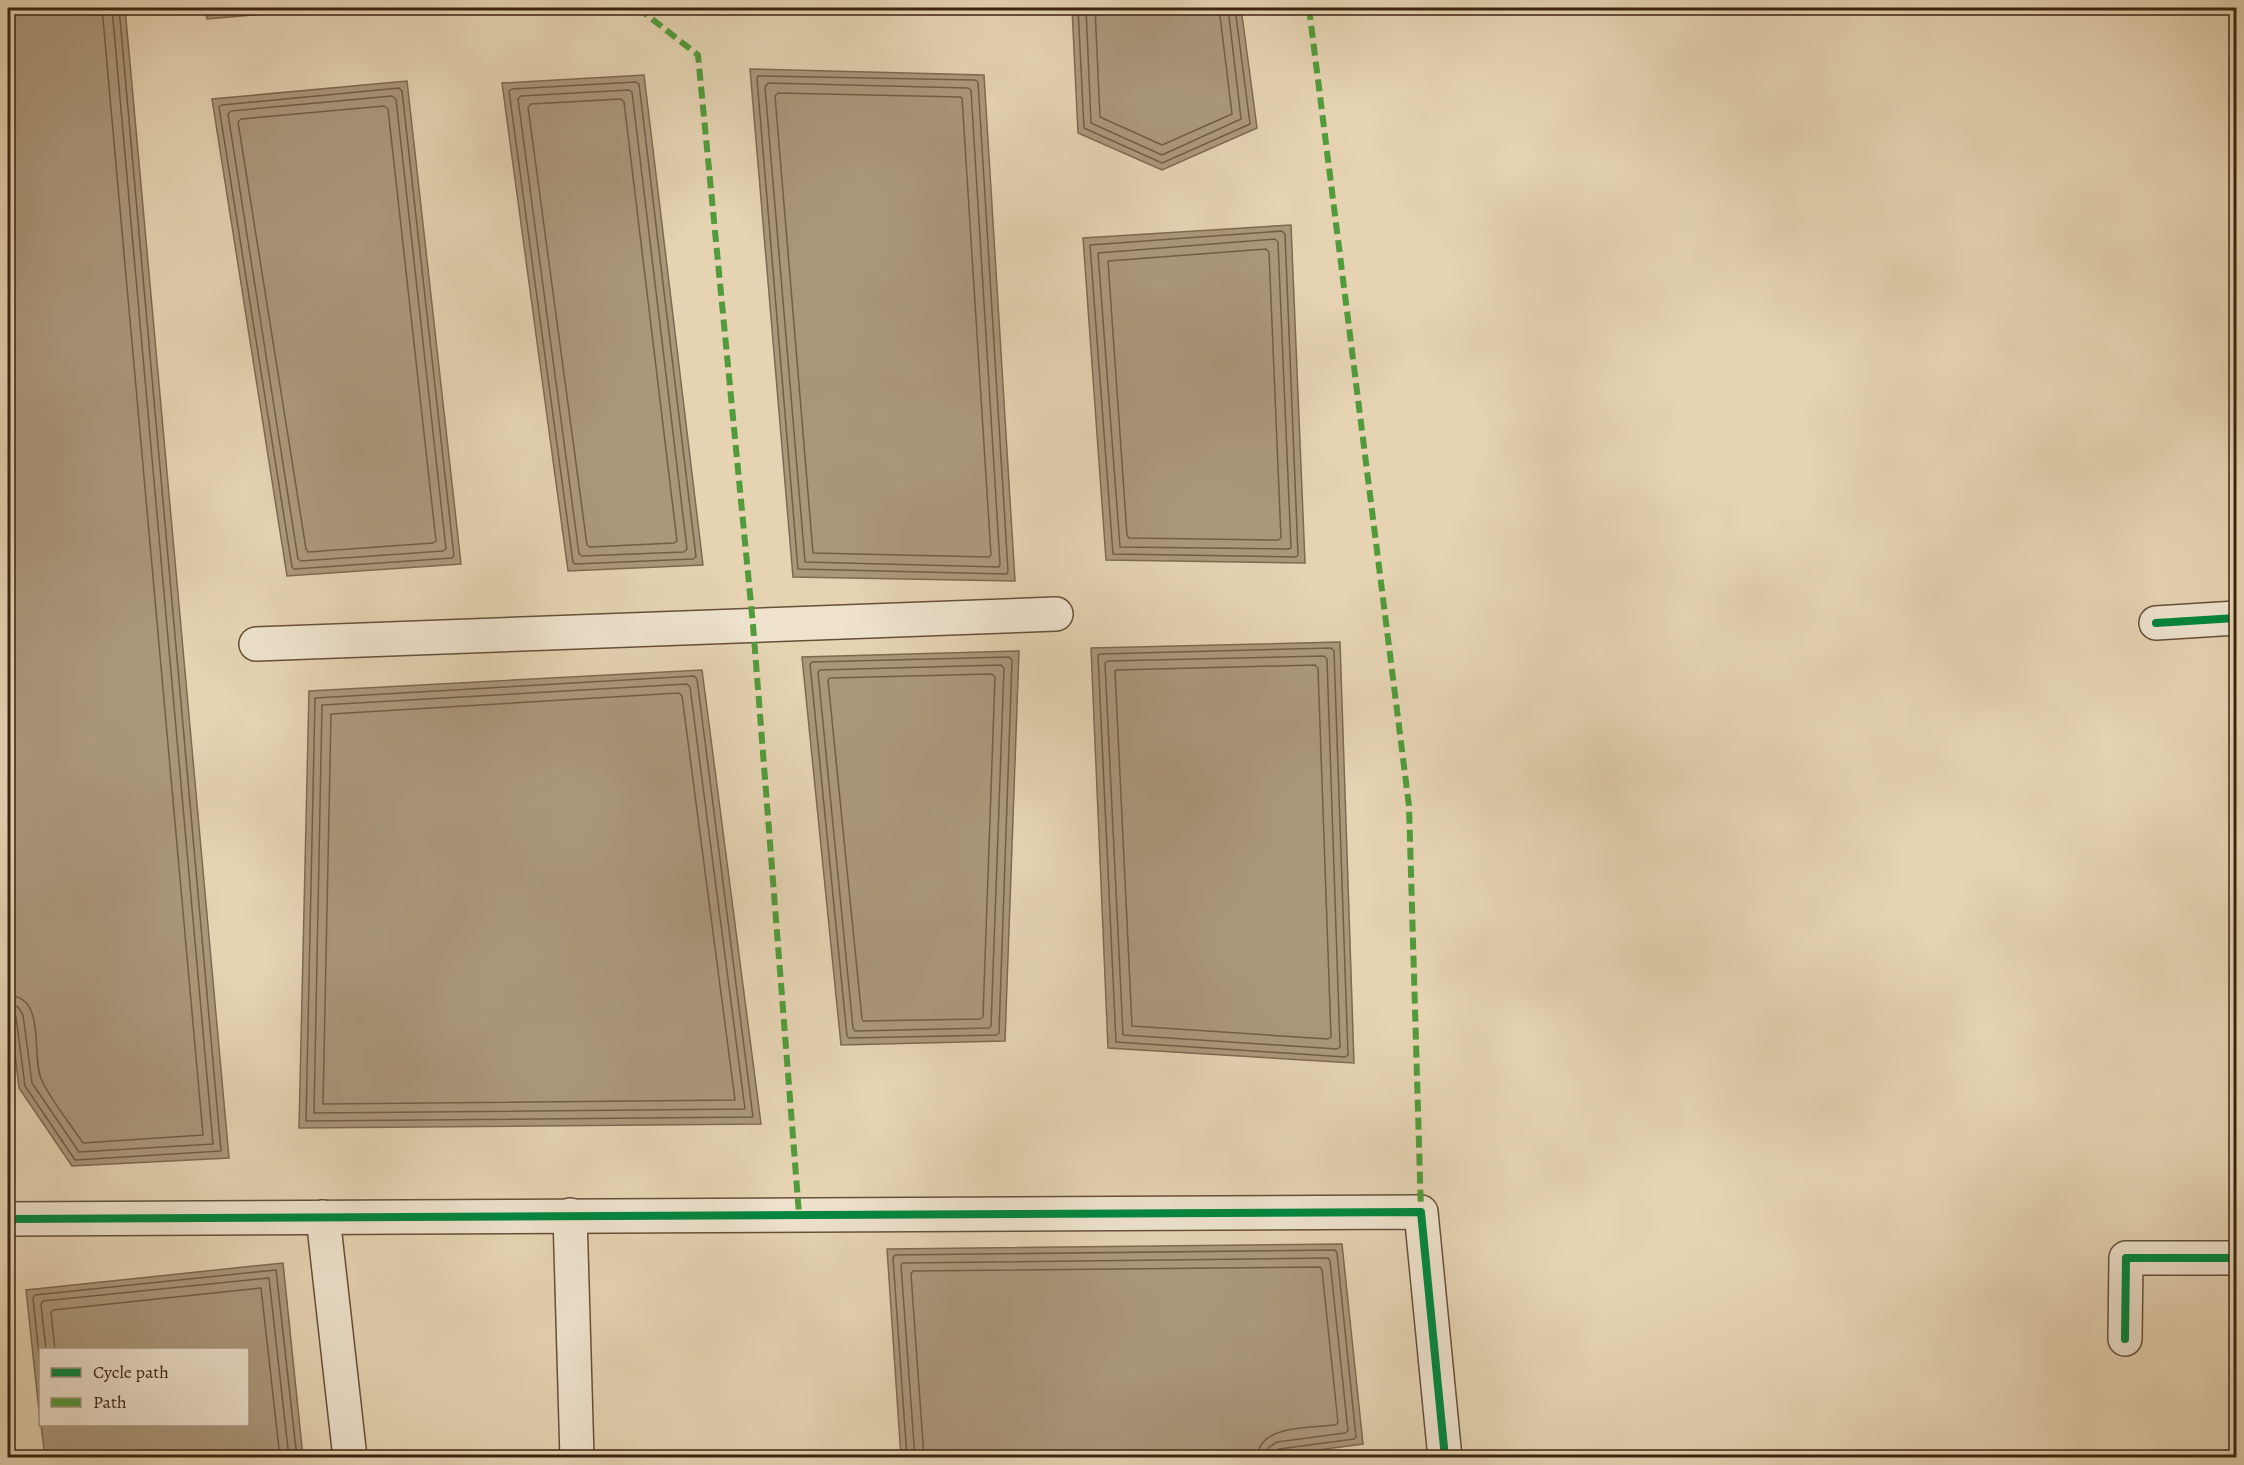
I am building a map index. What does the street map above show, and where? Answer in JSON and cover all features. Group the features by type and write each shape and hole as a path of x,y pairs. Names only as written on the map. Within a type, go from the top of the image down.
{"street":[{"path":"256,644 1056,614"},
{"path":"2156,623 2236,618"},
{"path":"8,1219 1421,1212 1445,1458"},
{"path":"570,1215 577,1458"},
{"path":"323,1217 350,1458"},
{"path":"2125,1339 2126,1258 2236,1258"}],"water":[{"path":"8,8 125,8 229,1158 72,1166 19,1088 8,995"},
{"path":"205,8 337,8 207,19"},
{"path":"1072,8 1241,8 1257,128 1162,170 1078,133"},
{"path":"750,69 984,75 1015,581 793,577"},
{"path":"644,75 703,565 568,571 502,83"},
{"path":"407,81 461,564 287,576 212,99"},
{"path":"1291,225 1305,563 1106,560 1083,238"},
{"path":"1340,642 1354,1063 1108,1048 1091,648"},
{"path":"1019,651 1005,1041 841,1045 802,657"},
{"path":"702,670 761,1124 299,1128 309,691"},
{"path":"1342,1244 1363,1444 1257,1458 901,1457 887,1249"},
{"path":"283,1263 303,1457 45,1457 41,1426 249,1426 249,1348 39,1348 39,1411 26,1290"}],"marked path":[{"path":"638,8 698,55 753,625 799,1214"},
{"path":"1309,8 1409,806 1421,1212"}],"cycle path":[{"path":"2156,623 2236,618"},
{"path":"8,1219 1421,1212 1445,1458"},
{"path":"2125,1339 2126,1258 2236,1258"}]}
